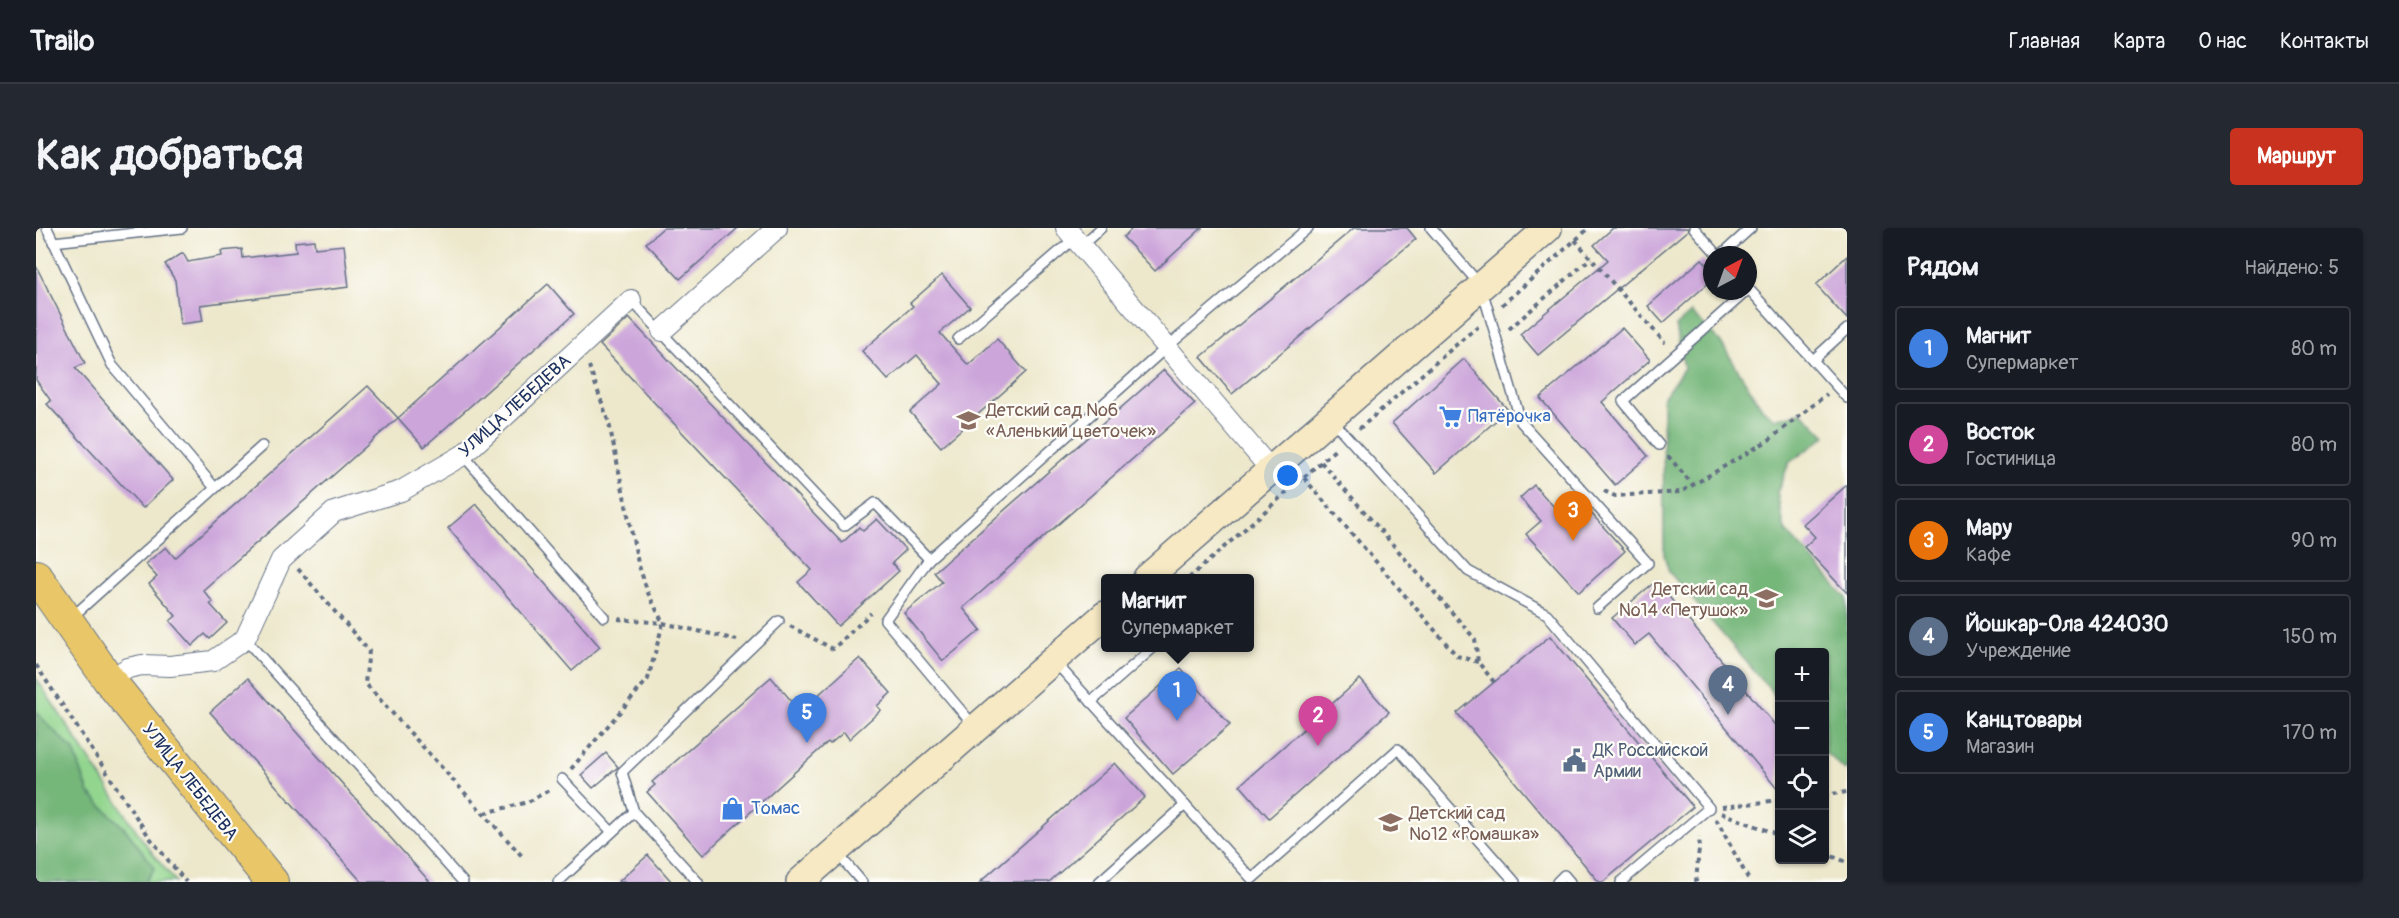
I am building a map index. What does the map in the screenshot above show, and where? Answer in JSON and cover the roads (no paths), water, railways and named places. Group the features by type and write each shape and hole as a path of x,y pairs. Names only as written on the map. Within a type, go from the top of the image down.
{"main road":[{"name":"УЛИЦА ЛЕБЕДЕВА","path":"36,576 109,680 238,843 272,882"}],"street":[{"path":"662,330 777,228"},
{"path":"1153,574 1548,228"},
{"path":"1074,237 1271,470"},
{"name":"УЛИЦА ЛЕБЕДЕВА","path":"245,639 281,560 334,512 400,491 463,455 631,300"},
{"path":"800,882 1101,619"},
{"path":"109,680 128,668 142,665 170,666 213,661 245,639"}],"lane":[{"path":"47,228 112,365 215,488"},
{"path":"54,242 182,228"},
{"path":"958,339 1074,237 1101,228"},
{"path":"976,728 885,620 928,559 1167,347 1308,228"},
{"path":"1431,228 1481,286 1521,422 1648,563 1597,608"},
{"path":"1694,228 1711,246"},
{"path":"1730,246 1751,228"},
{"path":"631,300 662,330 844,526 875,503 928,559"},
{"path":"1659,445 1623,401 1737,300"},
{"path":"1757,300 1847,398"},
{"path":"1813,360 1847,329"},
{"path":"1330,418 1468,571 1547,614 1709,808 1621,882"},
{"path":"67,621 262,446"},
{"path":"463,455 604,617"},
{"path":"698,882 634,812 622,772 780,621"},
{"path":"245,639 463,882"},
{"path":"1091,702 1148,652"},
{"path":"1053,661 1185,805 1250,880 1398,749 1515,882"},
{"path":"562,779 612,832"},
{"path":"1099,882 1185,805"},
{"path":"558,882 634,812"},
{"path":"836,851 862,882"},
{"path":"1557,882 1564,876 1570,882"}],"place":[{"name":"Пятёрочка","path":"1450,416"},
{"name":"Детский сад №6 «Аленький цветочек»","path":"968,420"},
{"name":"Мару","path":"1573,541"},
{"name":"Детский сад №14 «Петушок»","path":"1766,599"},
{"name":"Йошкар-Ола 424030","path":"1728,715"},
{"name":"Магнит","path":"1177,721"},
{"name":"Канцтовары","path":"807,743"},
{"name":"Восток","path":"1318,746"},
{"name":"ДК Российской Армии","path":"1575,760"},
{"name":"Томас","path":"733,808"},
{"name":"Детский сад №12 «Ромашка»","path":"1391,823"}]}
